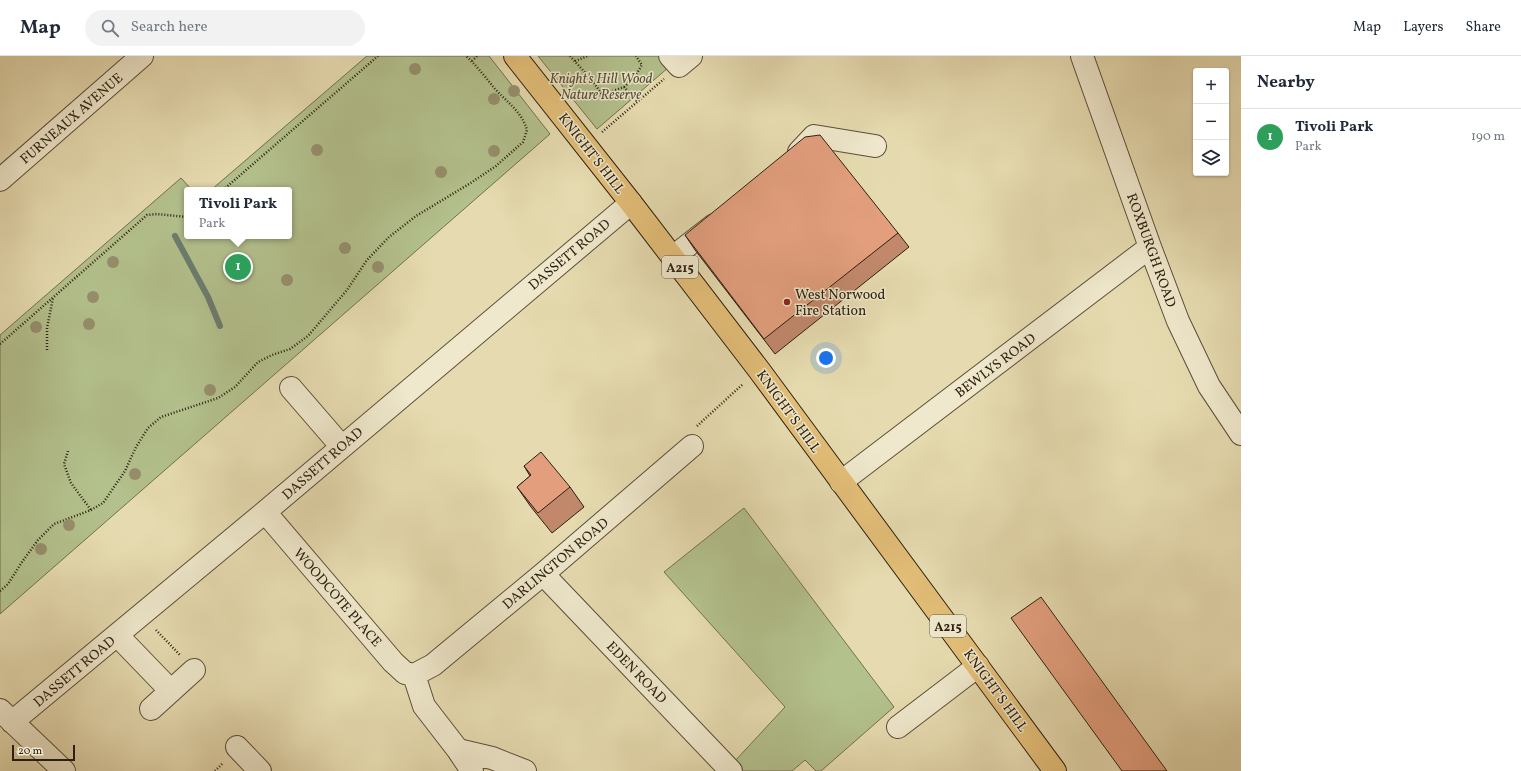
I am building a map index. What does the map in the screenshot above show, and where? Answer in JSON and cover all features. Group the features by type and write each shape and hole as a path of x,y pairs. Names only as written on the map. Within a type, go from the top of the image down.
{"main road":[{"name":"KNIGHT'S HILL","path":"515,56 673,257 759,370 1055,771"}],"street":[{"name":"FURNEAUX AVENUE","path":"0,180 142,56"},
{"name":"ROXBURGH ROAD","path":"1082,56 1178,321 1209,386 1241,434"},
{"path":"784,166 814,136 874,146"},
{"name":"DASSETT ROAD","path":"6,716 142,615 631,203"},
{"path":"673,257 731,211"},
{"name":"BEWLYS ROAD","path":"841,482 1150,247"},
{"path":"291,388 342,447"},
{"name":"DARLINGTON ROAD","path":"414,675 433,664 543,574 692,446"},
{"name":"WOODCOTE PLACE","path":"265,512 393,662 405,673 414,675"},
{"name":"EDEN ROAD","path":"543,574 729,770"},
{"path":"117,635 171,691"},
{"path":"898,727 978,666"},
{"path":"151,709 194,670"},
{"path":"414,675 424,706 458,750 472,771"},
{"path":"6,716 64,771"},
{"path":"237,747 260,771"},
{"path":"458,750 492,758 525,771"}],"path":[{"path":"226,187 378,56"},
{"path":"0,591 8,584 38,540 54,524 91,510 104,503 125,471 136,447 148,428 161,417 218,398 235,387 258,362 272,355 290,349 308,336 347,290 367,260 389,237 416,216 496,166 523,142 527,130 525,122 520,114 466,56"},
{"path":"472,61 477,56"},
{"path":"570,56 591,79 600,93 610,92 624,86 634,78 642,66 636,56"},
{"path":"575,61 588,56"},
{"path":"598,137 638,102 680,59"},
{"path":"624,86 638,102"},
{"path":"0,344 147,215 157,214 184,217"},
{"path":"47,350 47,328 53,297"},
{"path":"692,446 690,433 759,370"},
{"path":"68,451 64,464 71,483 91,510"},
{"path":"142,615 194,670"}],"green space":[{"path":"367,56 489,56 550,134 0,614 0,335 181,178 189,187 184,187 184,239 292,239 292,187 214,187"},
{"name":"Knight's Hill Wood Nature Reserve","path":"538,56 659,56 669,67 597,129"},
{"path":"744,508 894,707 821,771 816,771 805,760 792,771 743,771 734,762 785,707 664,572"}],"building":[{"name":"West Norwood Fire Station","path":"820,135 898,233 764,339 685,235 805,137"},
{"path":"541,452 570,487 538,513 517,487 531,475 524,466"},
{"path":"1041,597 1167,771 1122,771 1011,618"}],"waterway":[{"path":"175,236 208,297 220,326"}],"place":[{"name":"Tivoli Park","path":"238,267"},
{"name":"West Norwood Fire Station","path":"787,302"}]}
